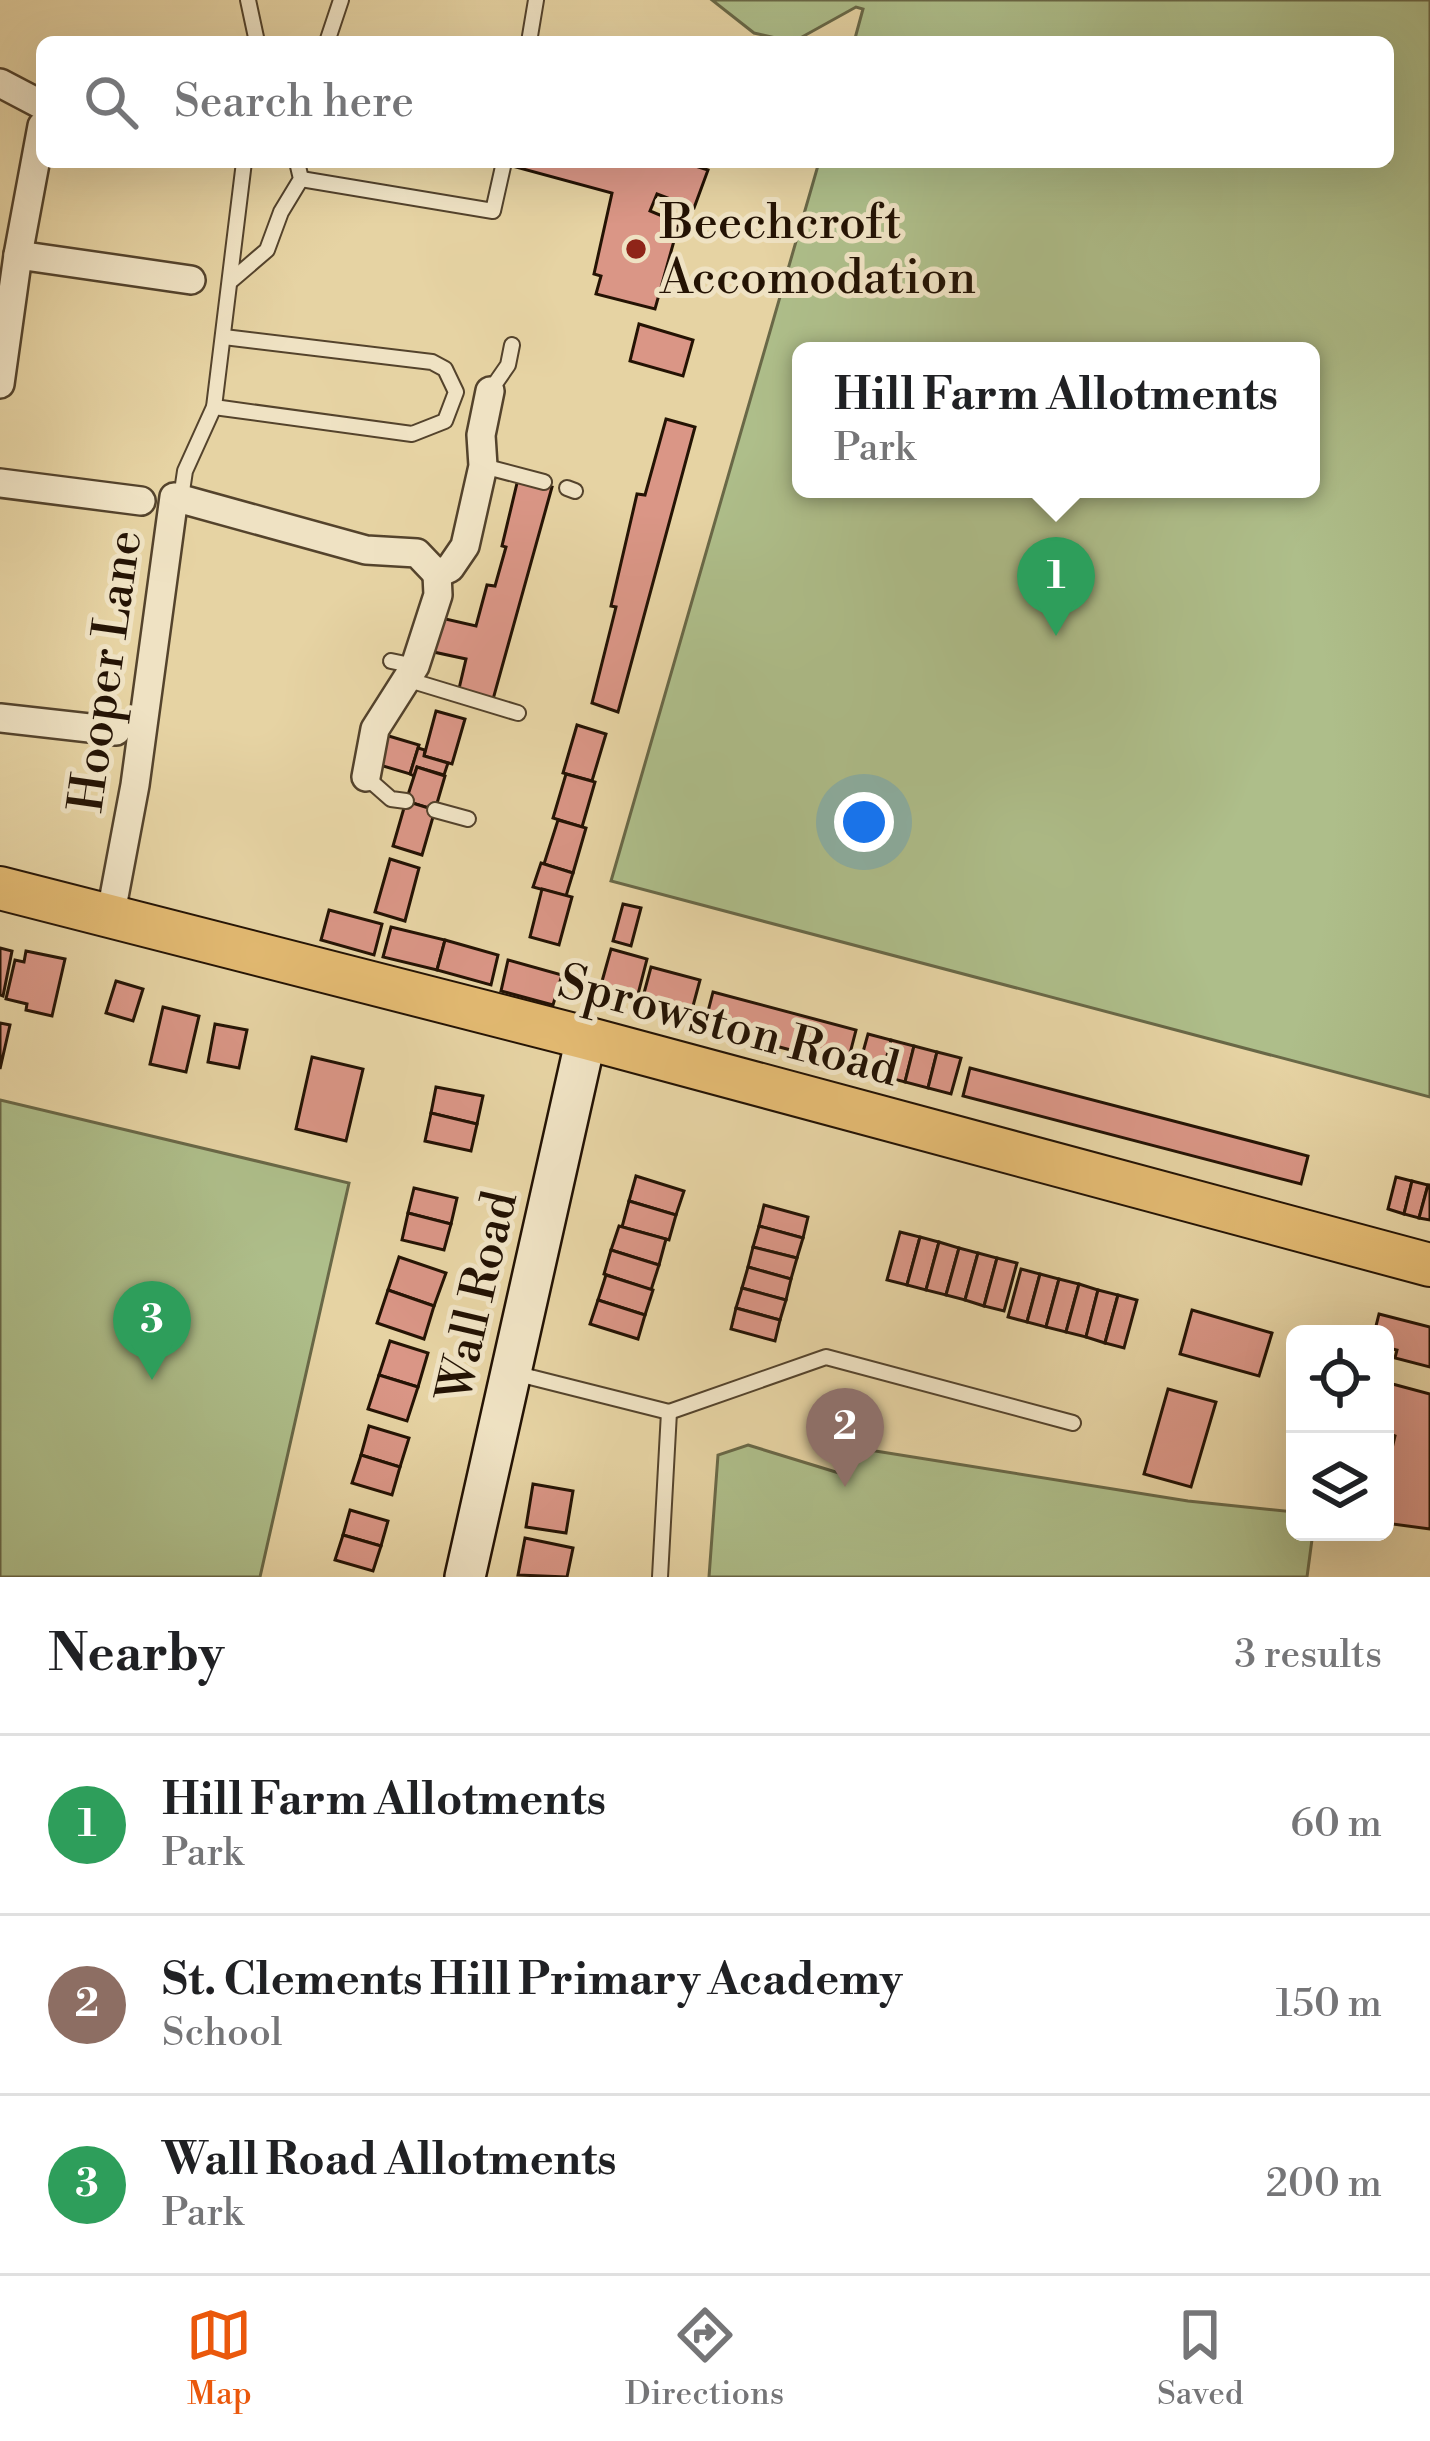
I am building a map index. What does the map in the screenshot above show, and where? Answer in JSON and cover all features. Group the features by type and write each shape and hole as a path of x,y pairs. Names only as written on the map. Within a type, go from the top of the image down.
{"main road":[{"name":"Sprowston Road","path":"0,888 586,1038 1430,1264"}],"street":[{"path":"0,83 36,102"},
{"path":"0,384 36,158"},
{"path":"18,255 191,280"},
{"path":"365,777 375,728 438,596 437,574 450,568 465,546 483,466 481,435 490,391"},
{"path":"0,483 141,501"},
{"name":"Hooper Lane","path":"110,919 135,785 174,497 366,550 417,553 437,574"},
{"path":"0,718 116,731"},
{"name":"Wall Road","path":"465,1577 586,1038"}],"lane":[{"path":"248,0 256,36"},
{"path":"329,36 341,0"},
{"path":"530,36 536,0"},
{"path":"181,498 185,471 214,407 243,168"},
{"path":"232,280 267,250 281,212 301,179 298,168"},
{"path":"301,179 493,211 503,168"},
{"path":"214,407 412,434 445,421 456,392 445,369 432,362 224,337"},
{"path":"490,391 508,365 512,345"},
{"path":"483,466 544,482"},
{"path":"405,669 518,713"},
{"path":"365,777 392,799 406,801"},
{"path":"435,810 468,819"},
{"path":"508,1372 669,1412 826,1358 1073,1423"},
{"path":"660,1577 669,1412"}],"green space":[{"path":"712,0 1430,0 1430,1097 611,881 817,168 1394,168 1394,36 856,36 863,9 856,7 804,36 754,33"},
{"path":"0,1100 349,1183 260,1577 0,1577"},
{"path":"748,1445 839,1473 844,1446 1188,1501 1286,1511 1286,1541 1312,1541 1307,1577 709,1577 718,1455"}],"building":[{"name":"Beechcroft Accomodation","path":"519,168 708,170 694,208 657,194 650,211 679,223 655,309 596,294 601,276 594,274 612,193"},
{"path":"639,324 693,340 683,376 630,361"},
{"path":"666,419 695,427 618,712 592,703 637,494 645,495"},
{"path":"518,479 552,487 492,703 458,693 466,659 429,651 437,617 476,626 487,585 495,586"},
{"path":"436,711 465,719 452,764 424,756"},
{"path":"577,725 606,734 592,781 563,773"},
{"path":"382,734 419,745 410,774 373,763"},
{"path":"418,748 425,750 424,756 448,763 444,775 417,767 414,776 410,774"},
{"path":"417,767 445,776 435,810 406,801"},
{"path":"566,774 595,782 582,827 553,818"},
{"path":"406,801 435,810 422,855 393,846"},
{"path":"558,820 586,828 573,873 544,864"},
{"path":"390,859 419,868 405,921 375,912"},
{"path":"541,863 573,873 566,896 533,887"},
{"path":"542,889 572,897 559,945 530,937"},
{"path":"623,904 641,908 631,946 613,941"},
{"path":"329,910 382,924 374,955 321,940"},
{"path":"391,927 445,940 437,970 383,957"},
{"path":"445,940 498,955 491,985 437,970"},
{"path":"0,948 12,951 3,996 0,995"},
{"path":"611,949 647,959 636,1002 599,992"},
{"path":"26,951 65,959 52,1016 6,999 15,960 24,962"},
{"path":"508,960 562,975 553,1005 501,991"},
{"path":"651,967 700,980 689,1021 640,1008"},
{"path":"116,981 143,989 133,1021 106,1013"},
{"path":"713,992 856,1030 847,1065 704,1027"},
{"path":"163,1007 199,1016 186,1072 150,1064"},
{"path":"0,1023 10,1025 0,1069"},
{"path":"215,1024 247,1030 239,1068 208,1062"},
{"path":"868,1034 891,1040 882,1076 858,1070"},
{"path":"891,1040 914,1046 905,1082 882,1076"},
{"path":"914,1046 937,1052 928,1088 905,1082"},
{"path":"937,1052 961,1058 951,1094 928,1088"},
{"path":"312,1057 363,1069 346,1141 296,1129"},
{"path":"970,1068 1308,1156 1301,1184 963,1096"},
{"path":"436,1087 483,1096 477,1124 431,1113"},
{"path":"431,1113 477,1124 471,1151 425,1141"},
{"path":"636,1176 684,1191 676,1215 629,1201"},
{"path":"1396,1177 1412,1181 1404,1214 1388,1209"},
{"path":"1412,1181 1428,1185 1419,1218 1404,1214"},
{"path":"1430,1185 1430,1220 1419,1218"},
{"path":"414,1188 457,1198 451,1224 408,1213"},
{"path":"629,1201 676,1215 669,1240 622,1227"},
{"path":"764,1205 808,1217 803,1238 759,1226"},
{"path":"408,1213 451,1224 444,1250 402,1240"},
{"path":"619,1226 666,1239 659,1265 611,1250"},
{"path":"759,1226 803,1238 797,1258 753,1247"},
{"path":"900,1232 920,1237 907,1285 887,1280"},
{"path":"920,1237 939,1242 926,1290 907,1285"},
{"path":"939,1242 959,1248 946,1295 926,1290"},
{"path":"753,1247 797,1258 791,1279 748,1267"},
{"path":"959,1248 978,1253 965,1300 946,1295"},
{"path":"611,1250 659,1265 651,1290 604,1274"},
{"path":"978,1253 997,1258 984,1306 965,1300"},
{"path":"399,1257 446,1273 434,1306 388,1290"},
{"path":"997,1258 1017,1263 1004,1311 984,1306"},
{"path":"748,1267 791,1279 786,1300 742,1288"},
{"path":"1021,1269 1040,1274 1027,1322 1008,1317"},
{"path":"1040,1274 1059,1279 1046,1327 1027,1322"},
{"path":"606,1275 653,1290 645,1315 598,1300"},
{"path":"1059,1279 1079,1284 1066,1332 1046,1327"},
{"path":"1079,1284 1098,1290 1086,1337 1066,1332"},
{"path":"742,1288 786,1300 780,1320 736,1308"},
{"path":"388,1290 434,1306 424,1339 377,1323"},
{"path":"1098,1290 1118,1295 1105,1343 1086,1337"},
{"path":"1118,1295 1137,1300 1124,1348 1105,1343"},
{"path":"598,1300 645,1315 638,1339 590,1324"},
{"path":"736,1308 780,1320 775,1341 731,1329"},
{"path":"1192,1310 1272,1333 1259,1376 1180,1354"},
{"path":"1379,1314 1430,1327 1430,1367 1395,1358 1394,1325 1376,1325"},
{"path":"390,1341 428,1353 418,1387 379,1375"},
{"path":"379,1375 418,1387 407,1421 368,1409"},
{"path":"1394,1384 1430,1394 1430,1529 1394,1524"},
{"path":"1168,1389 1216,1402 1191,1487 1144,1474"},
{"path":"369,1426 409,1438 400,1467 361,1455"},
{"path":"361,1455 400,1467 392,1495 352,1483"},
{"path":"533,1484 573,1491 566,1533 526,1527"},
{"path":"350,1510 388,1521 381,1546 343,1535"},
{"path":"343,1535 381,1546 373,1571 335,1560"},
{"path":"525,1538 573,1548 567,1577 518,1575"}],"place":[{"name":"Beechcroft Accomodation","path":"636,249"},
{"name":"Hill Farm Allotments","path":"1056,636"},
{"name":"Wall Road Allotments","path":"152,1380"},
{"name":"St. Clements Hill Primary Academy","path":"845,1487"}]}
